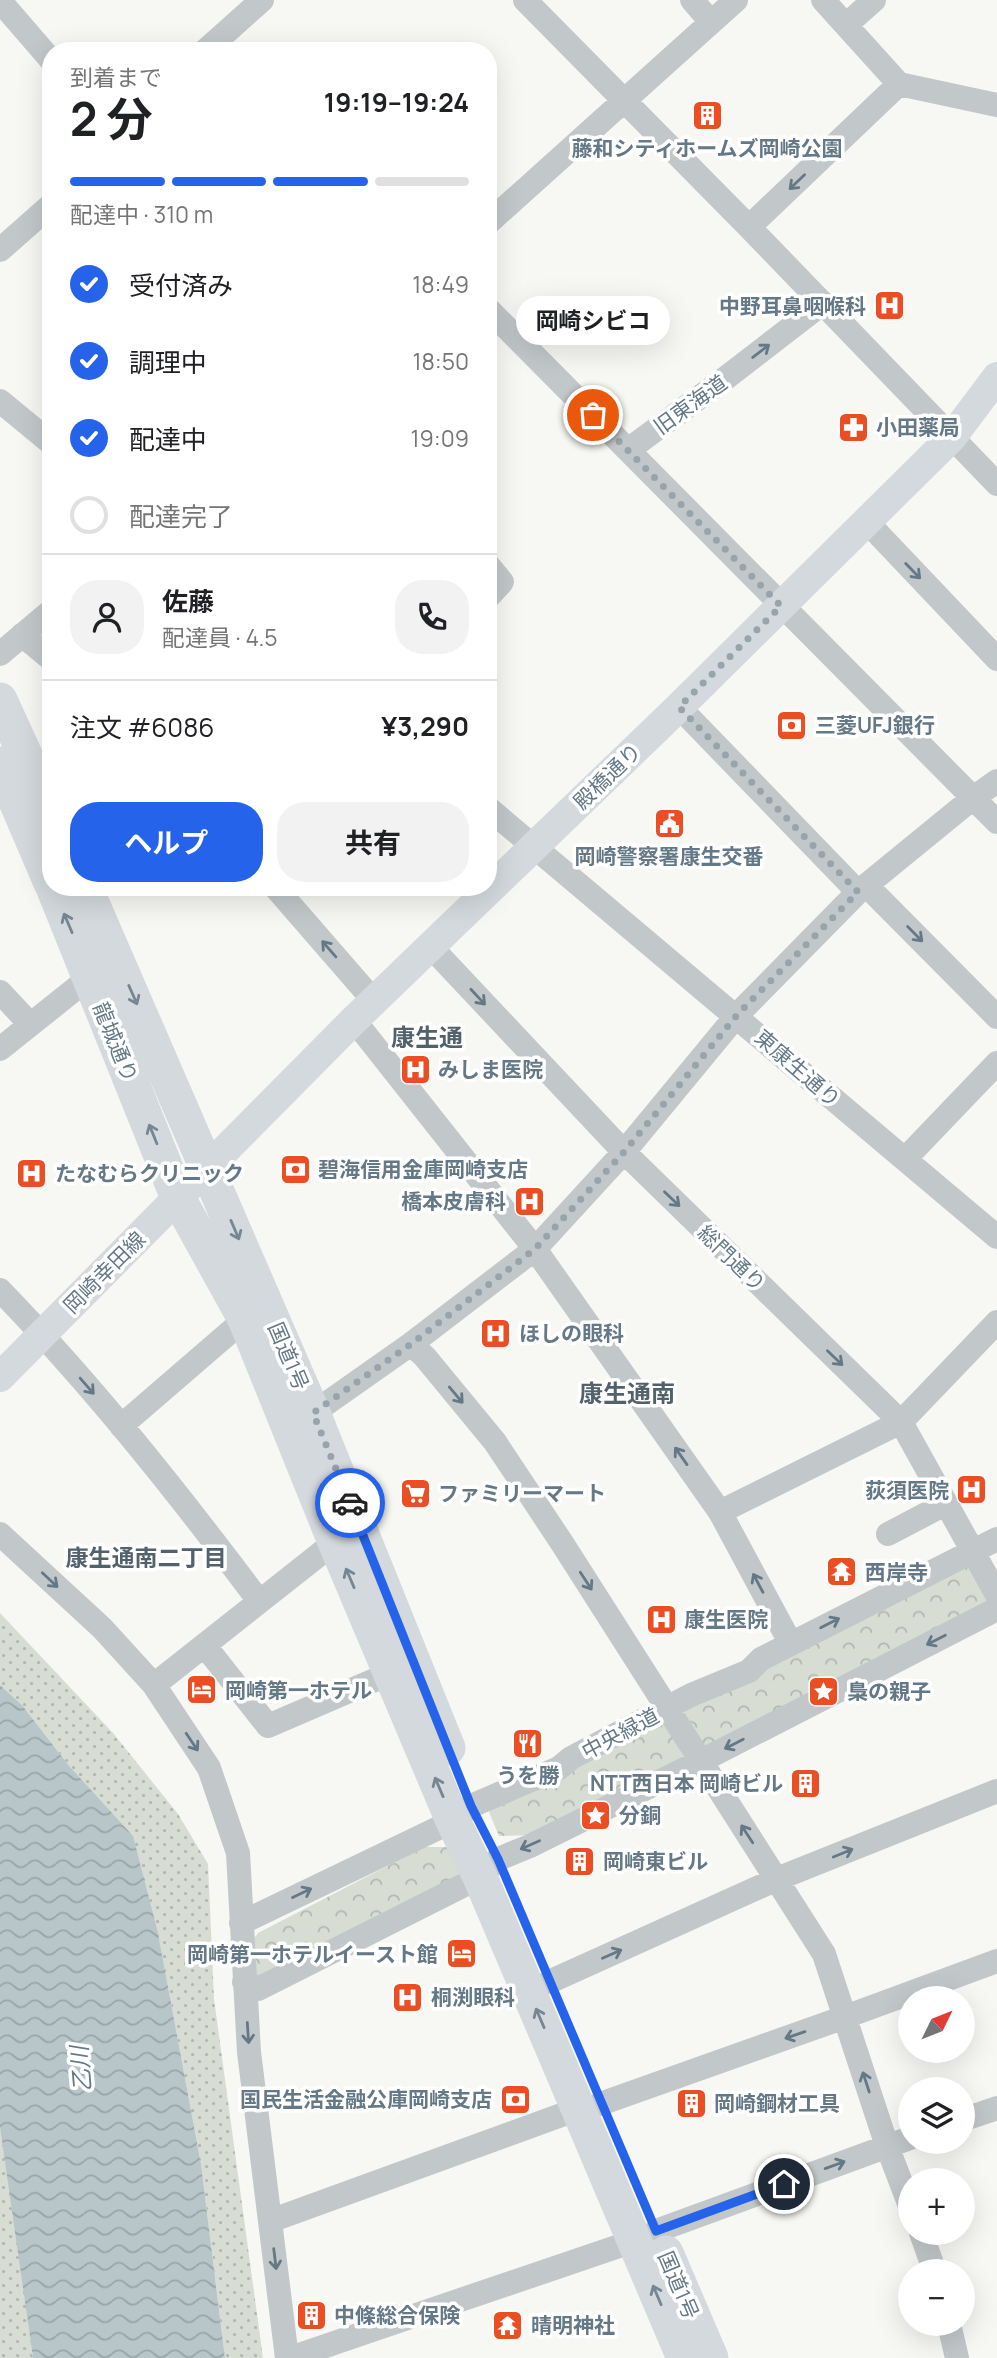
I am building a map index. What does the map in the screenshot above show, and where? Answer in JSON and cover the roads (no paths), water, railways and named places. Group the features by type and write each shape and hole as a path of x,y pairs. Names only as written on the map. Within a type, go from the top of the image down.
{"highway":[{"path":"0,700 42,792"},
{"name":"龍城通り","path":"0,764 8,807 42,867"},
{"name":"龍城通り","path":"57,896 178,1198"},
{"name":"龍城通り","path":"97,896 208,1167"},
{"name":"国道1号","path":"208,1167 313,1413 462,1813"},
{"name":"国道1号","path":"178,1198 245,1319 391,1673 549,1982 589,2106"},
{"name":"国道1号","path":"489,1868 645,2236 711,2358"},
{"name":"国道1号","path":"645,2236 684,2358"}],"main road":[{"name":"殿橋通り","path":"497,881 679,707 951,436 997,379"},
{"name":"殿橋通り","path":"208,1167 482,896"},
{"name":"岡崎幸田線","path":"0,1377 208,1167"}],"street":[{"path":"215,42 262,0"},
{"path":"525,0 997,484"},
{"path":"692,0 711,22"},
{"path":"497,215 736,0"},
{"path":"823,0 899,84 997,105"},
{"path":"846,25 874,0"},
{"path":"0,1 42,50"},
{"path":"749,228 899,84"},
{"path":"0,250 42,213"},
{"name":"旧東海道","path":"628,450 823,303"},
{"path":"497,318 997,822"},
{"path":"0,401 42,436"},
{"path":"866,521 997,659"},
{"path":"0,654 42,618"},
{"path":"22,635 42,652"},
{"path":"679,707 997,1017"},
{"path":"313,1413 411,1344 535,1249 624,1152 737,1015 863,889 997,781"},
{"name":"東康生通り","path":"497,815 997,1237"},
{"path":"282,896 720,1512 791,1643"},
{"name":"総門通り","path":"431,947 624,1152 901,1422 997,1595"},
{"path":"0,1049 90,976"},
{"path":"0,992 30,1024"},
{"path":"905,1159 997,1063"},
{"path":"0,1290 42,1334 173,1486 259,1601"},
{"path":"121,1426 245,1319"},
{"path":"720,1512 901,1422 997,1322"},
{"path":"0,1534 102,1628 154,1685 209,1768 238,1853 249,2052 288,2358 645,2236 898,2142 845,2017 824,1954 495,1442 425,1357 411,1344"},
{"path":"888,1534 945,1504"},
{"name":"中央緑道","path":"241,1923 559,1768 571,1758 691,1695 749,1671 761,1659 791,1643 997,1539"},
{"path":"154,1685 335,1542"},
{"path":"244,1982 258,1989 530,1846 997,1609"},
{"path":"205,1646 268,1726 391,1673"},
{"path":"549,1982 777,1880 997,1791"},
{"path":"270,2221 997,1961"},
{"path":"975,2116 997,2108"},
{"path":"952,2336 957,2358"}],"water":[{"name":"乙川","path":"0,1685 22,1705 70,1767 133,1836 158,1933 201,2164 225,2358 33,2358 0,2127"}],"place":[{"name":"藤和シティホームズ岡崎公園","path":"707,116"},
{"name":"中野耳鼻咽喉科","path":"889,306"},
{"name":"岡崎シビコ","path":"593,415"},
{"name":"小田薬局","path":"853,427"},
{"name":"三菱UFJ銀行","path":"792,725"},
{"name":"岡崎警察署康生交番","path":"669,824"},
{"name":"みしま医院","path":"415,1069"},
{"name":"碧海信用金庫岡崎支店","path":"295,1169"},
{"name":"たなむらクリニック","path":"32,1173"},
{"name":"橋本皮膚科","path":"529,1201"},
{"name":"ほしの眼科","path":"496,1333"},
{"name":"荻須医院","path":"972,1490"},
{"name":"ファミリーマート","path":"415,1493"},
{"name":"西岸寺","path":"842,1572"},
{"name":"康生医院","path":"661,1619"},
{"name":"岡崎第一ホテル","path":"202,1690"},
{"name":"梟の親子","path":"824,1691"},
{"name":"うを勝","path":"528,1743"},
{"name":"NTT西日本 岡崎ビル","path":"806,1783"},
{"name":"分銅","path":"596,1815"},
{"name":"岡崎東ビル","path":"580,1861"},
{"name":"岡崎第一ホテルイースト館","path":"461,1954"},
{"name":"桐渕眼科","path":"408,1997"},
{"name":"国民生活金融公庫岡崎支店","path":"515,2099"},
{"name":"岡崎鋼材工具","path":"691,2103"},
{"name":"中條総合保険","path":"311,2315"},
{"name":"晴明神社","path":"508,2325"}],"district":[{"name":"康生通","path":"427,1036"},
{"name":"康生通南","path":"627,1392"},
{"name":"康生通南二丁目","path":"146,1557"}]}
